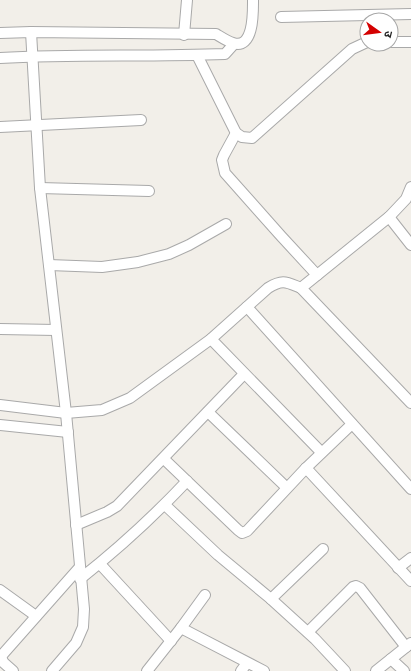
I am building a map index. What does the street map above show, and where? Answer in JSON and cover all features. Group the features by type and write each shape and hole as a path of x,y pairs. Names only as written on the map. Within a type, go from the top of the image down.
{"street":[{"path":"184,35 187,0"},
{"path":"0,33 216,34 234,44 240,43 248,38 252,27 254,0"},
{"path":"281,17 411,14"},
{"path":"31,32 31,56 40,188 68,432 79,568 84,609 83,627 76,642 52,671"},
{"path":"399,42 411,42"},
{"path":"0,58 31,56 225,54 234,44"},
{"path":"197,55 236,133 242,137 252,138 352,49 359,46"},
{"path":"0,128 141,120"},
{"path":"236,133 222,160 225,173 317,275"},
{"path":"301,288 389,217 406,199 411,187"},
{"path":"40,188 149,191"},
{"path":"389,217 411,245"},
{"path":"49,265 102,267 138,262 169,254 189,245 226,224"},
{"path":"0,405 66,413 102,410 130,398 211,339 268,288 282,281 301,288 411,403"},
{"path":"247,307 411,489"},
{"path":"0,329 56,330"},
{"path":"211,339 321,452"},
{"path":"76,525 107,512 117,506 164,459 244,374"},
{"path":"208,412 286,487"},
{"path":"164,459 242,533 247,531 286,487 352,424"},
{"path":"0,425 68,432"},
{"path":"306,468 411,581"},
{"path":"80,579 100,564 164,505 187,481"},
{"path":"164,505 202,541 308,632 345,671"},
{"path":"271,599 324,549"},
{"path":"398,568 411,558"},
{"path":"100,564 171,641"},
{"path":"13,671 1,658 3,654 79,568"},
{"path":"308,632 353,587 356,586 360,588 409,645 376,671"},
{"path":"0,590 36,616"},
{"path":"146,671 171,641 205,595"},
{"path":"181,628 264,671"},
{"path":"391,659 404,671"},
{"path":"241,671 247,663"}]}
